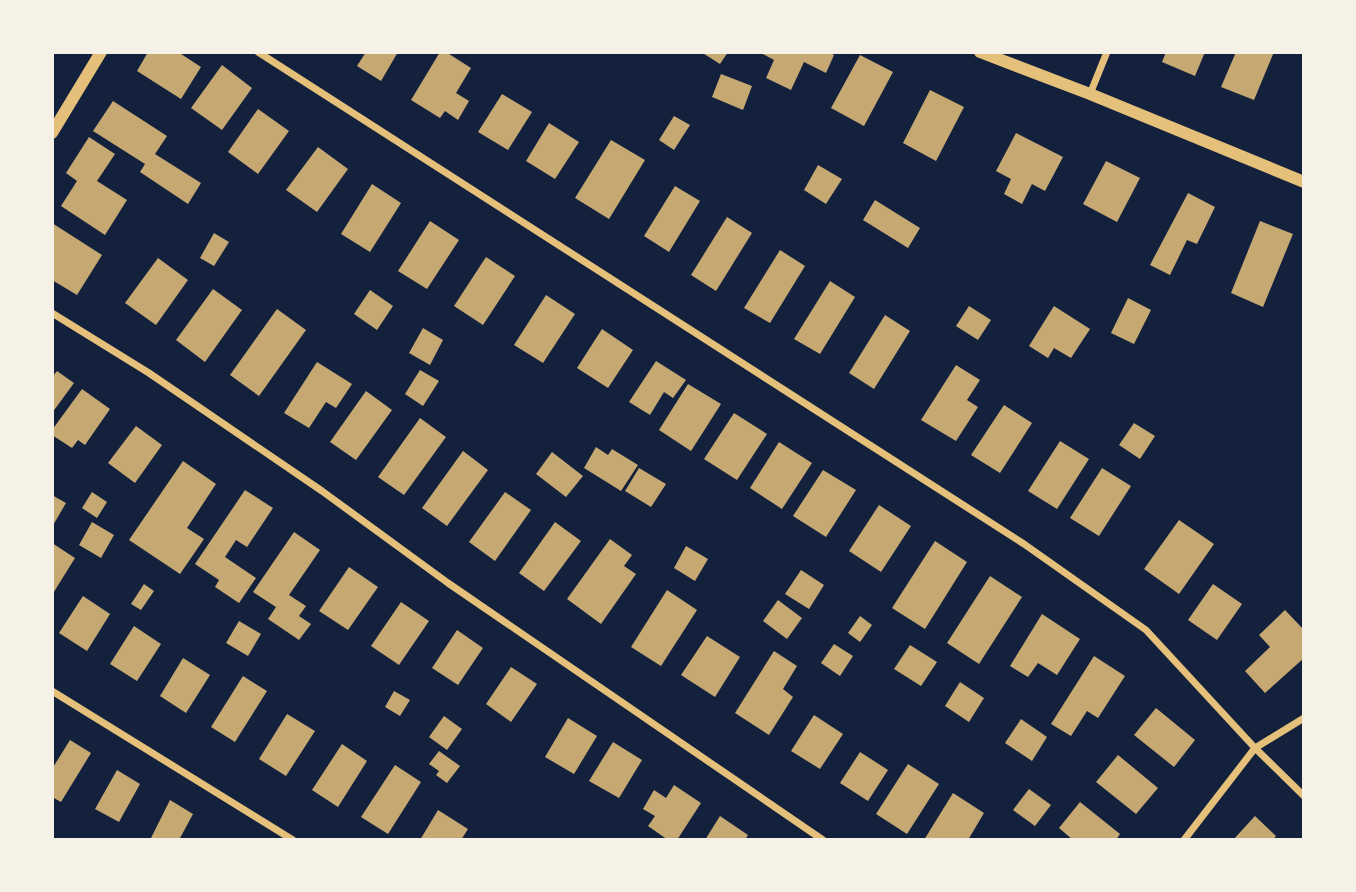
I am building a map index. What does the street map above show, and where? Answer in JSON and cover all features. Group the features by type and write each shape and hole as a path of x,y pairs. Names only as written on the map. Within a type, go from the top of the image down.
{"street":[{"path":"52,133 101,52"},
{"path":"258,52 1024,544 1146,630 1255,748 1304,796"},
{"path":"980,52 1304,182"},
{"path":"1090,94 1107,52"},
{"path":"52,313 149,373 322,491 448,583 824,839"},
{"path":"52,691 293,839"},
{"path":"1184,839 1255,748 1304,718"}],"building":[{"path":"148,52 178,52 201,67 181,99 137,71"},
{"path":"366,52 398,52 381,81 357,66"},
{"path":"440,52 446,52 471,68 456,93 469,101 458,120 445,111 440,118 411,100"},
{"path":"701,52 728,52 720,64"},
{"path":"759,52 828,52 834,55 826,73 804,62 791,90 766,78 774,60"},
{"path":"1166,52 1205,52 1195,76 1162,62"},
{"path":"1236,52 1274,52 1254,100 1221,87"},
{"path":"860,55 893,72 864,126 831,108"},
{"path":"222,65 252,88 222,130 191,108"},
{"path":"721,74 752,86 743,110 712,97"},
{"path":"930,90 964,107 936,161 903,143"},
{"path":"502,94 532,112 508,150 478,132"},
{"path":"113,101 167,136 155,154 201,183 188,204 140,172 145,164 93,131"},
{"path":"258,109 289,131 258,174 228,152"},
{"path":"674,116 690,125 674,150 659,140"},
{"path":"549,123 579,142 555,179 526,161"},
{"path":"1016,133 1063,157 1045,191 1032,184 1022,204 1004,194 1011,179 996,171"},
{"path":"89,137 115,154 97,181 127,200 105,235 61,206 77,181 66,173"},
{"path":"611,140 645,160 609,219 575,198"},
{"path":"318,147 348,169 317,212 286,190"},
{"path":"1106,161 1140,178 1117,222 1083,204"},
{"path":"818,165 842,179 826,204 804,190"},
{"path":"372,184 401,203 370,252 341,234"},
{"path":"675,186 700,201 669,252 644,236"},
{"path":"1188,193 1215,207 1197,244 1187,240 1170,275 1150,265"},
{"path":"875,200 920,228 908,248 863,220"},
{"path":"727,217 752,233 716,291 691,275"},
{"path":"430,221 459,240 427,289 398,271"},
{"path":"1260,221 1293,234 1263,307 1231,293"},
{"path":"52,223 102,255 77,295 52,280"},
{"path":"214,233 229,242 214,266 200,258"},
{"path":"780,250 805,266 770,323 744,308"},
{"path":"486,257 515,276 483,325 454,306"},
{"path":"158,258 188,280 156,325 125,303"},
{"path":"830,281 855,297 820,354 794,339"},
{"path":"213,289 242,310 205,362 176,340"},
{"path":"370,290 393,306 377,330 354,314"},
{"path":"546,295 575,314 543,363 514,345"},
{"path":"1128,298 1151,310 1134,344 1111,333"},
{"path":"969,306 991,320 978,340 956,326"},
{"path":"1054,306 1090,329 1071,358 1054,348 1048,358 1029,346"},
{"path":"277,309 306,330 259,396 230,375"},
{"path":"885,315 910,331 874,389 849,373"},
{"path":"423,328 443,340 430,365 409,353"},
{"path":"602,329 633,350 608,388 577,368"},
{"path":"656,361 686,380 673,398 664,392 650,415 629,402"},
{"path":"317,362 352,384 336,408 326,402 309,428 284,413"},
{"path":"956,365 980,380 967,400 978,407 956,441 921,420"},
{"path":"420,370 439,381 423,406 405,394"},
{"path":"57,371 74,383 52,413 52,377"},
{"path":"688,384 721,404 691,451 659,430"},
{"path":"82,389 110,409 85,445 78,440 72,448 52,435 52,430"},
{"path":"366,391 392,410 356,460 330,442"},
{"path":"1004,405 1032,423 1000,473 971,455"},
{"path":"734,413 767,434 737,480 704,459"},
{"path":"420,418 446,437 404,495 378,477"},
{"path":"1134,423 1155,436 1140,459 1119,445"},
{"path":"136,426 162,445 135,483 108,463"},
{"path":"1060,441 1089,459 1057,509 1028,491"},
{"path":"779,442 812,463 782,509 750,488"},
{"path":"596,447 608,455 612,449 638,465 621,491 584,468"},
{"path":"463,451 488,470 447,526 422,508"},
{"path":"552,452 583,476 566,497 536,474"},
{"path":"183,461 216,484 187,528 204,539 180,574 129,540"},
{"path":"639,468 666,484 651,507 625,491"},
{"path":"1102,468 1131,486 1099,536 1070,518"},
{"path":"823,470 856,490 826,537 793,516"},
{"path":"245,490 273,508 247,547 236,540 225,557 256,578 239,603 215,587 219,580 195,564"},
{"path":"92,492 107,502 97,518 82,508"},
{"path":"505,492 531,510 495,561 469,542"},
{"path":"52,495 66,503 52,527"},
{"path":"879,505 911,526 881,572 849,551"},
{"path":"1179,520 1214,544 1179,594 1144,569"},
{"path":"92,522 114,535 101,558 79,545"},
{"path":"555,522 581,541 544,591 519,573"},
{"path":"294,532 320,550 289,595 306,606 299,616 311,624 299,640 268,619 276,607 253,592"},
{"path":"610,539 632,555 624,566 636,574 601,624 567,599"},
{"path":"935,541 967,562 925,629 892,608"},
{"path":"52,543 75,558 52,595"},
{"path":"686,546 708,559 695,581 674,568"},
{"path":"349,567 378,587 348,630 319,611"},
{"path":"801,570 824,585 809,609 785,594"},
{"path":"990,576 1022,597 979,664 947,643"},
{"path":"144,584 154,591 141,610 131,604"},
{"path":"1213,584 1242,604 1217,640 1188,620"},
{"path":"667,590 697,610 661,666 631,647"},
{"path":"83,596 110,614 87,651 59,633"},
{"path":"778,600 802,618 787,639 763,621"},
{"path":"401,602 429,621 399,665 371,646"},
{"path":"1285,610 1304,630 1304,658 1265,693 1245,671 1270,647 1259,635"},
{"path":"1042,614 1080,639 1057,675 1038,663 1028,677 1010,666"},
{"path":"860,616 872,625 860,642 848,633"},
{"path":"239,621 261,634 248,656 226,643"},
{"path":"134,626 161,644 137,681 110,664"},
{"path":"457,630 483,648 458,685 432,668"},
{"path":"707,636 740,657 715,697 681,675"},
{"path":"834,644 853,656 840,676 821,663"},
{"path":"910,645 937,662 921,686 894,669"},
{"path":"774,651 797,666 783,689 793,697 769,735 735,713"},
{"path":"1094,656 1125,676 1098,718 1087,711 1071,736 1051,724"},
{"path":"183,658 210,675 186,713 160,696"},
{"path":"511,667 537,684 511,722 486,704"},
{"path":"243,676 267,691 235,742 211,727"},
{"path":"960,682 984,698 969,722 945,706"},
{"path":"394,691 410,700 400,716 385,707"},
{"path":"1156,708 1195,740 1174,767 1134,735"},
{"path":"287,714 315,731 286,776 259,759"},
{"path":"814,715 843,734 820,769 791,751"},
{"path":"444,716 462,729 447,750 429,737"},
{"path":"568,718 597,736 574,774 545,757"},
{"path":"1021,719 1047,737 1032,761 1005,743"},
{"path":"70,740 91,753 61,802 52,797 52,769"},
{"path":"613,742 642,760 619,798 589,781"},
{"path":"342,744 367,761 338,807 312,790"},
{"path":"439,751 460,766 447,783 436,775 439,771 429,764"},
{"path":"860,752 888,770 868,801 840,783"},
{"path":"1118,755 1158,788 1136,814 1096,782"},
{"path":"908,764 939,784 907,834 876,814"},
{"path":"395,765 421,782 388,834 361,817"},
{"path":"117,770 140,784 119,822 95,809"},
{"path":"674,785 701,803 677,840 668,840 648,826 655,816 643,809 654,790 666,798"},
{"path":"1029,789 1051,805 1035,826 1013,810"},
{"path":"953,793 984,813 968,840 924,840"},
{"path":"170,800 193,814 179,840 150,840"},
{"path":"1080,802 1120,834 1116,840 1073,840 1059,828"},
{"path":"438,810 468,829 461,840 420,840"},
{"path":"720,816 748,835 745,840 705,840"},
{"path":"1255,816 1276,836 1273,840 1233,840"}]}
